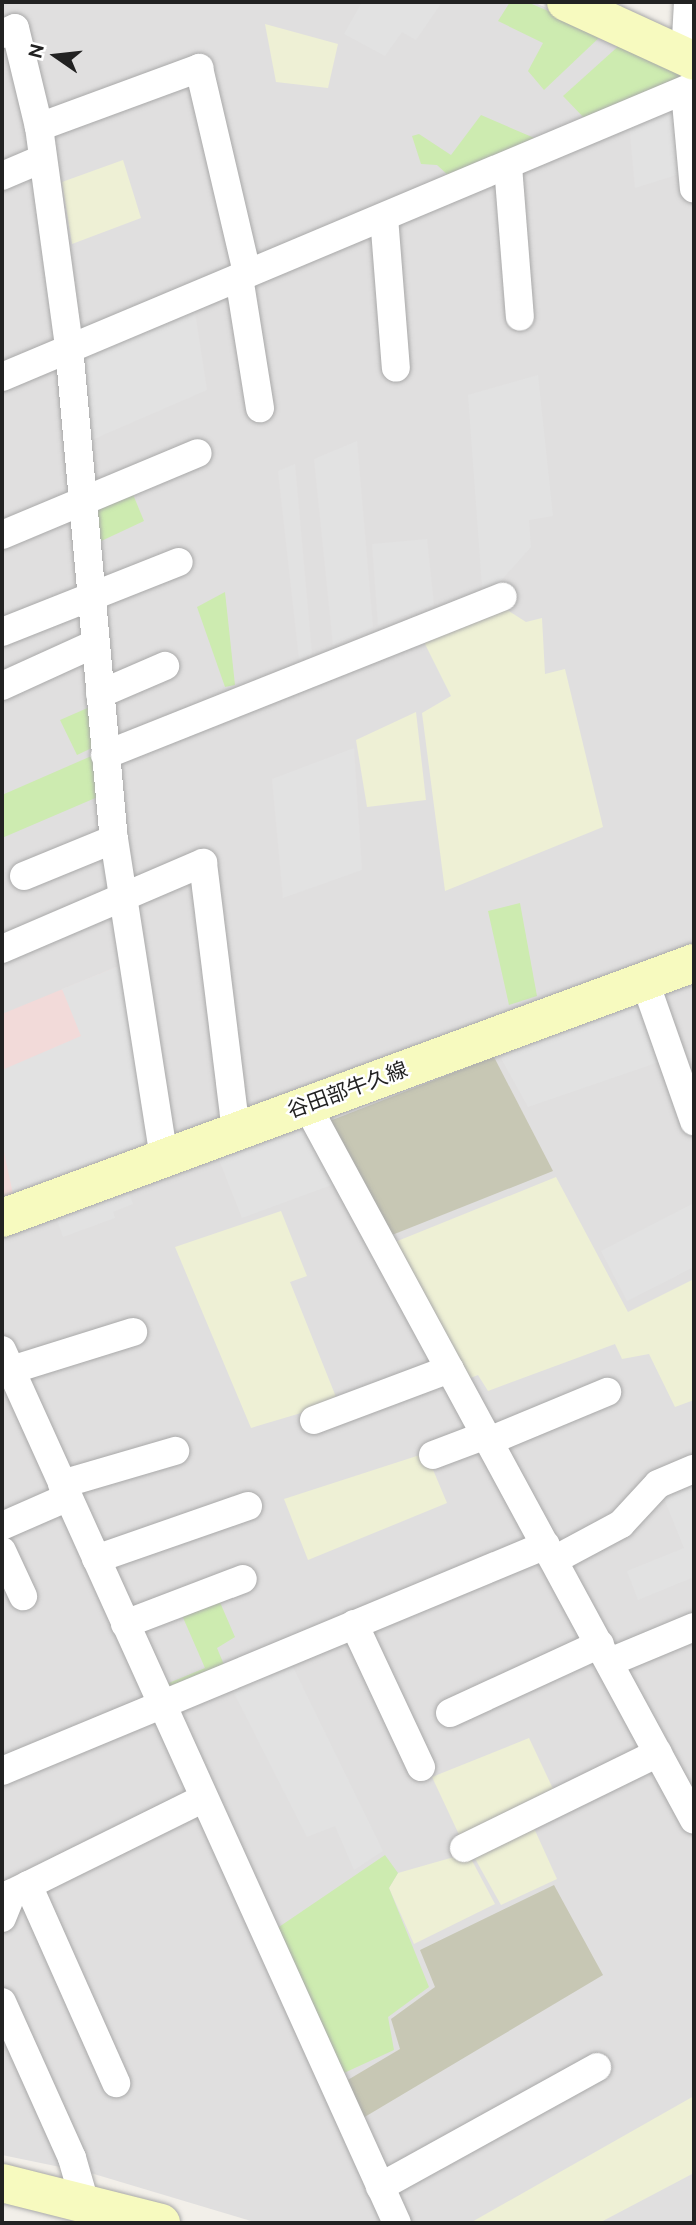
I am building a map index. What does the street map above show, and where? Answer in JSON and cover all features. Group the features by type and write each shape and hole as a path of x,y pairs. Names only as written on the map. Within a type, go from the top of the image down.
{"main road":[{"path":"566,2 625,14 690,74"},
{"name":"谷田部牛久線","path":"2,1218 644,979 694,963"},
{"path":"2,2183 160,2223"}],"street":[{"path":"688,2 694,189"},
{"path":"2,34 15,28 38,127 69,348 88,598 114,839 164,1157"},
{"path":"38,127 199,68 243,275 260,408"},
{"path":"2,377 508,166 690,74"},
{"path":"2,176 42,159"},
{"path":"508,166 520,317"},
{"path":"384,217 396,368"},
{"path":"2,535 198,453"},
{"path":"2,632 179,562"},
{"path":"106,755 503,597"},
{"path":"2,686 94,644"},
{"path":"100,694 165,666"},
{"path":"24,876 114,839"},
{"path":"2,949 202,863 236,1130"},
{"path":"644,979 694,1121"},
{"path":"306,1104 694,1820"},
{"path":"133,1332 6,1360 397,2223"},
{"path":"314,1420 450,1368"},
{"path":"433,1455 488,1438 607,1392"},
{"path":"2,1526 65,1490 175,1451"},
{"path":"2,1771 354,1624 550,1553 621,1524 658,1484 694,1469"},
{"path":"96,1559 248,1506"},
{"path":"2,1551 23,1596"},
{"path":"125,1624 243,1579"},
{"path":"354,1624 421,1767"},
{"path":"450,1713 605,1653 694,1627"},
{"path":"464,1848 659,1753"},
{"path":"2,1918 12,1893 204,1798"},
{"path":"28,1885 116,2083"},
{"path":"2,2003 85,2203"},
{"path":"380,2187 597,2067"}],"shaded area":[{"path":"2,2 533,2 681,66 694,96 694,2223 258,2223 94,2174 2,2155"},
{"path":"362,2 442,2 416,40 402,32 385,56 344,34"},
{"path":"265,24 338,44 328,88 276,82"},
{"path":"679,104 683,173 635,188 629,123"},
{"path":"123,160 141,218 72,244 62,182"},
{"path":"194,306 207,390 87,442 79,357"},
{"path":"538,375 553,516 529,520 531,547 496,586 482,587 468,395"},
{"path":"357,441 373,627 333,645 314,459"},
{"path":"295,464 312,654 299,659 278,471"},
{"path":"427,539 434,605 378,625 372,544"},
{"path":"504,608 526,622 542,618 545,674 565,669 603,827 445,891 422,713 451,696 424,642"},
{"path":"416,712 426,800 367,807 356,740"},
{"path":"354,748 362,870 283,898 272,779"},
{"path":"126,963 153,1141 2,1199 2,1014"},
{"path":"126,963 153,1141 13,1194 2,1143 2,1070 81,1036 62,989"},
{"path":"641,1002 662,1061 528,1107 496,1049"},
{"path":"494,1057 553,1171 392,1235 327,1122"},
{"path":"307,1124 337,1183 242,1218 218,1157"},
{"path":"556,1177 628,1312 694,1279 694,1400 675,1407 649,1354 622,1359 615,1344 488,1391 478,1375 468,1379 395,1242"},
{"path":"128,1190 133,1204 113,1212 115,1218 63,1237 56,1217"},
{"path":"694,1203 694,1267 627,1301 601,1251"},
{"path":"281,1211 307,1276 290,1282 338,1402 251,1428 175,1247"},
{"path":"426,1453 447,1503 308,1560 284,1499"},
{"path":"694,1483 694,1577 638,1600 627,1571 684,1548 663,1496"},
{"path":"291,1663 383,1851 354,1870 335,1826 307,1837 232,1689"},
{"path":"529,1738 555,1793 462,1841 432,1777"},
{"path":"533,1826 557,1879 501,1905 473,1855"},
{"path":"468,1853 495,1904 414,1944 389,1888 398,1873"},
{"path":"554,1885 603,1975 363,2118 346,2081 400,2049 391,2019 435,1987 420,1950"},
{"path":"694,2096 694,2173 599,2223 470,2223"}],"green space":[{"path":"510,2 527,2 603,34 544,90 528,71 543,43 498,21"},
{"path":"623,42 678,68 682,80 586,120 563,96"},
{"path":"481,115 539,140 450,177 437,165 421,164 412,136 419,134 451,155"},
{"path":"132,492 144,521 97,543 95,508"},
{"path":"225,592 235,685 225,687 197,607"},
{"path":"92,706 96,746 77,755 60,720"},
{"path":"96,754 100,796 2,838 2,795"},
{"path":"520,903 537,996 509,1005 488,911"},
{"path":"219,1600 235,1637 217,1648 225,1667 174,1690 164,1685 205,1668 181,1613"},
{"path":"385,1855 398,1873 389,1888 429,1987 388,2017 394,2050 344,2073 273,1931"}]}
